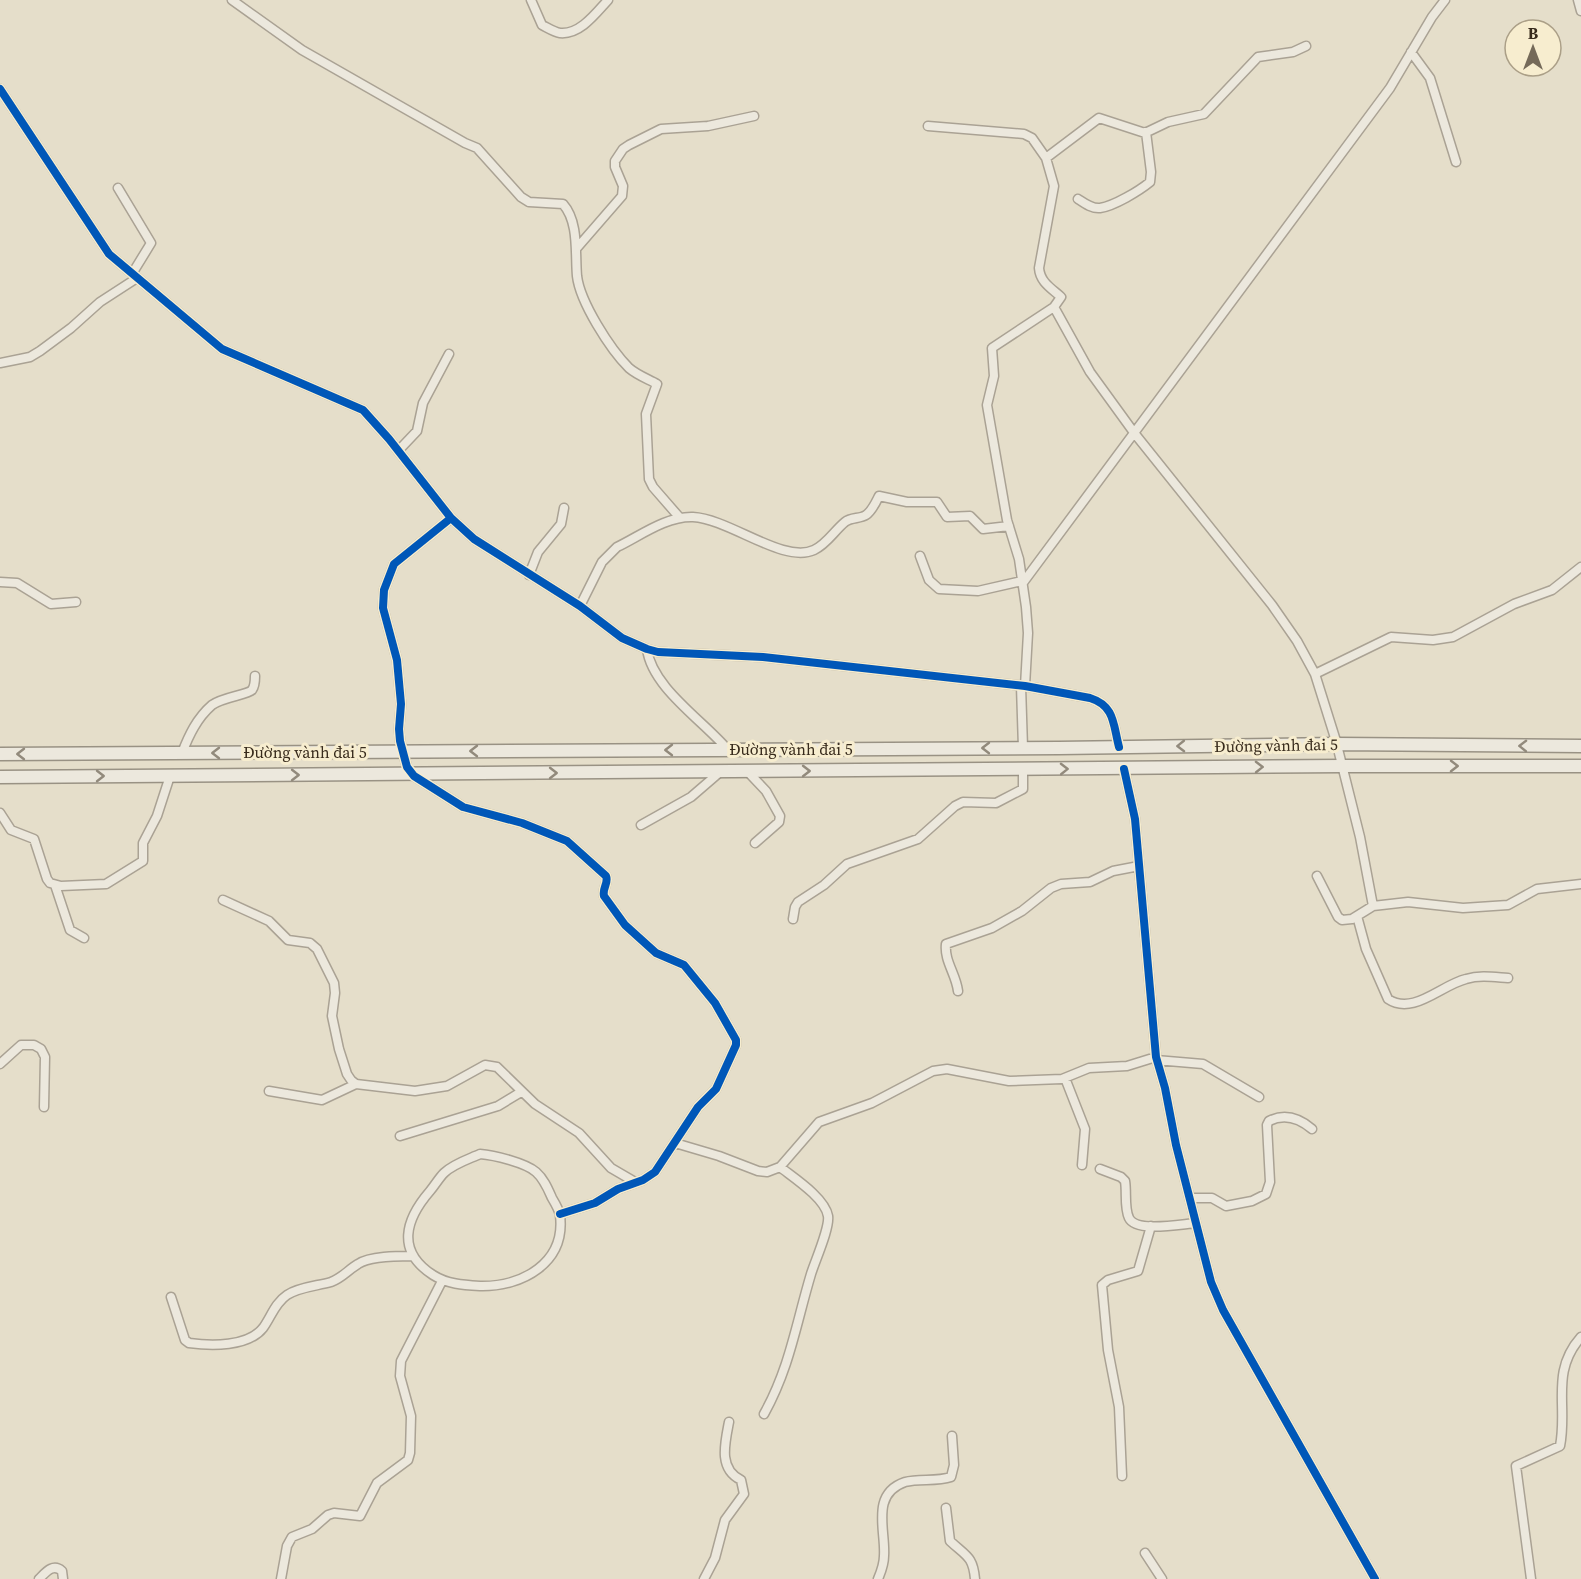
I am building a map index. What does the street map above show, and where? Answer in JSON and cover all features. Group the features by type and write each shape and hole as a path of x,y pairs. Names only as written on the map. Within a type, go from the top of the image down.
{"main road":[{"name":"Đường vành đai 5","path":"0,754 1336,744 1581,746"},
{"name":"Đường vành đai 5","path":"0,777 1581,766"}],"street":[{"path":"232,0 302,51 477,148 521,197 529,202 563,204 571,217 578,281 597,326 630,368 657,384 646,414 649,479 653,487 680,518"},
{"path":"531,0 542,25 557,33 567,33 586,23 608,0"},
{"path":"920,556 929,579 939,589 978,591 1022,583 1390,88 1431,17 1445,0"},
{"path":"1578,0 1581,10"},
{"path":"1046,158 1099,118 1140,133 1168,122 1204,114 1258,57 1293,52 1306,46"},
{"path":"1411,52 1430,78 1456,162"},
{"path":"0,89 102,247 134,276 231,355 363,410 372,418 451,518 486,548 580,606 622,638 647,649 671,653 763,657 1023,686 1077,695 1100,701 1107,706 1111,713 1119,747"},
{"path":"576,249 622,196 623,186 615,167 615,161 629,144 661,129 708,126 754,116"},
{"path":"928,126 1024,134 1032,138 1046,158 1054,186 1039,268 1043,282 1060,297 1054,307 992,348 994,376 987,405 1009,526 1018,559 1027,620 1023,686 1023,748"},
{"path":"1078,199 1092,208 1100,208 1140,191 1150,182 1146,132"},
{"path":"0,363 30,357 40,351 72,328 100,302 134,276 151,243 118,188"},
{"path":"1054,307 1090,372 1135,434 1278,613 1315,674 1360,837 1373,906"},
{"path":"398,451 417,431 423,403 449,354"},
{"path":"580,606 608,554 616,547 680,518 709,519 774,547 795,552 815,550 845,522 866,515 879,496 913,503 937,502 946,517 970,516 983,529 1009,526"},
{"path":"530,575 538,552 561,524 564,508"},
{"path":"451,518 394,564 384,590 383,608 397,660 402,704 399,729 407,767 412,774 463,807 522,823 567,841 606,876 604,896 626,925 656,953 684,965 715,1003 726,1024 735,1035 736,1045 716,1089 698,1107 655,1172 650,1177 618,1189 587,1206 560,1214"},
{"path":"1315,674 1391,638 1433,640 1453,637 1514,604 1552,590 1581,567"},
{"path":"0,582 17,583 51,604 76,602"},
{"path":"647,649 650,663 672,693 728,750"},
{"path":"182,753 191,729 210,707 225,698 249,692 254,686 255,676"},
{"path":"1124,769 1135,819 1156,1058 1211,1282 1223,1310 1375,1579"},
{"path":"793,919 798,902 824,885 847,864 918,839 955,806 963,802 988,803 1004,800 1023,789 1023,770"},
{"path":"641,825 691,797 720,772"},
{"path":"748,772 765,791 780,816 779,822 755,843"},
{"path":"55,885 106,884 141,864 144,857 144,839 157,816 170,776"},
{"path":"0,813 11,830 34,839 47,879 55,885 70,930 84,938"},
{"path":"958,991 954,972 947,960 946,945 992,928 1022,911 1051,888 1061,884 1090,882 1113,871 1139,866"},
{"path":"1317,876 1338,917 1342,920 1347,920 1373,906 1408,902 1463,908 1499,907 1515,902 1537,889 1581,884"},
{"path":"223,900 269,921 288,940 310,943 317,949 334,983 332,1016 339,1049 347,1074 356,1084 415,1091 447,1086 485,1065 492,1065 497,1067 540,1108 579,1133 611,1168 635,1182"},
{"path":"1357,915 1366,949 1388,999 1399,1005 1413,1003 1431,996 1450,984 1466,979 1483,976 1508,978"},
{"path":"0,1064 21,1045 34,1045 41,1049 45,1057 44,1107"},
{"path":"675,1143 767,1172 780,1167 819,1122 881,1100 933,1071 947,1069 1009,1081 1065,1078 1089,1068 1120,1067 1156,1058 1203,1064 1259,1097"},
{"path":"1065,1078 1085,1129 1082,1165"},
{"path":"269,1091 322,1100 356,1084"},
{"path":"400,1136 498,1106 521,1092"},
{"path":"1190,1198 1212,1198 1226,1206 1241,1205 1261,1197 1266,1194 1270,1182 1267,1156 1269,1121 1289,1117 1298,1118 1312,1129"},
{"path":"480,1154 535,1170 542,1178 560,1214 558,1241 554,1251 538,1270 520,1281 486,1286 442,1281 423,1268 412,1256 409,1226 415,1212 444,1173 480,1154"},
{"path":"764,1414 776,1392 788,1361 808,1284 828,1225 825,1207 780,1167"},
{"path":"1100,1169 1121,1177 1125,1181 1130,1220 1134,1224 1151,1226 1196,1223"},
{"path":"1122,1476 1119,1407 1108,1350 1102,1285 1108,1280 1138,1271 1151,1226"},
{"path":"171,1297 185,1340 189,1343 209,1344 249,1339 259,1332 279,1300 289,1293 334,1281 349,1273 359,1263 383,1257 412,1256"},
{"path":"281,1579 287,1546 292,1537 312,1529 328,1515 341,1513 360,1516 377,1483 408,1460 411,1416 400,1376 401,1361 442,1281"},
{"path":"1531,1579 1516,1466 1560,1446 1563,1369 1571,1348 1581,1337"},
{"path":"704,1579 715,1558 726,1520 744,1494 741,1480 735,1477 724,1460 724,1446 729,1422"},
{"path":"878,1579 884,1553 881,1515 887,1496 906,1482 934,1481 951,1477 954,1465 952,1436"},
{"path":"946,1508 950,1541 969,1556 975,1579"},
{"path":"1145,1553 1162,1579"},
{"path":"39,1579 49,1569 54,1568 62,1571 63,1579"}],"cycle path":[{"path":"0,89 109,254 222,349 363,410 389,439 451,518 474,539 580,606 622,638 658,652 763,657 1025,686 1090,698 1098,701 1109,711 1119,747"},
{"path":"451,518 394,564 384,590 383,608 397,660 401,704 400,741 407,767 414,776 463,807 522,823 567,841 606,876 604,896 625,925 656,953 684,965 715,1003 736,1040 736,1045 716,1089 698,1107 655,1172 643,1180 618,1189 595,1203 560,1214"},
{"path":"1124,769 1135,819 1156,1057 1211,1282 1223,1310 1375,1579"}]}
